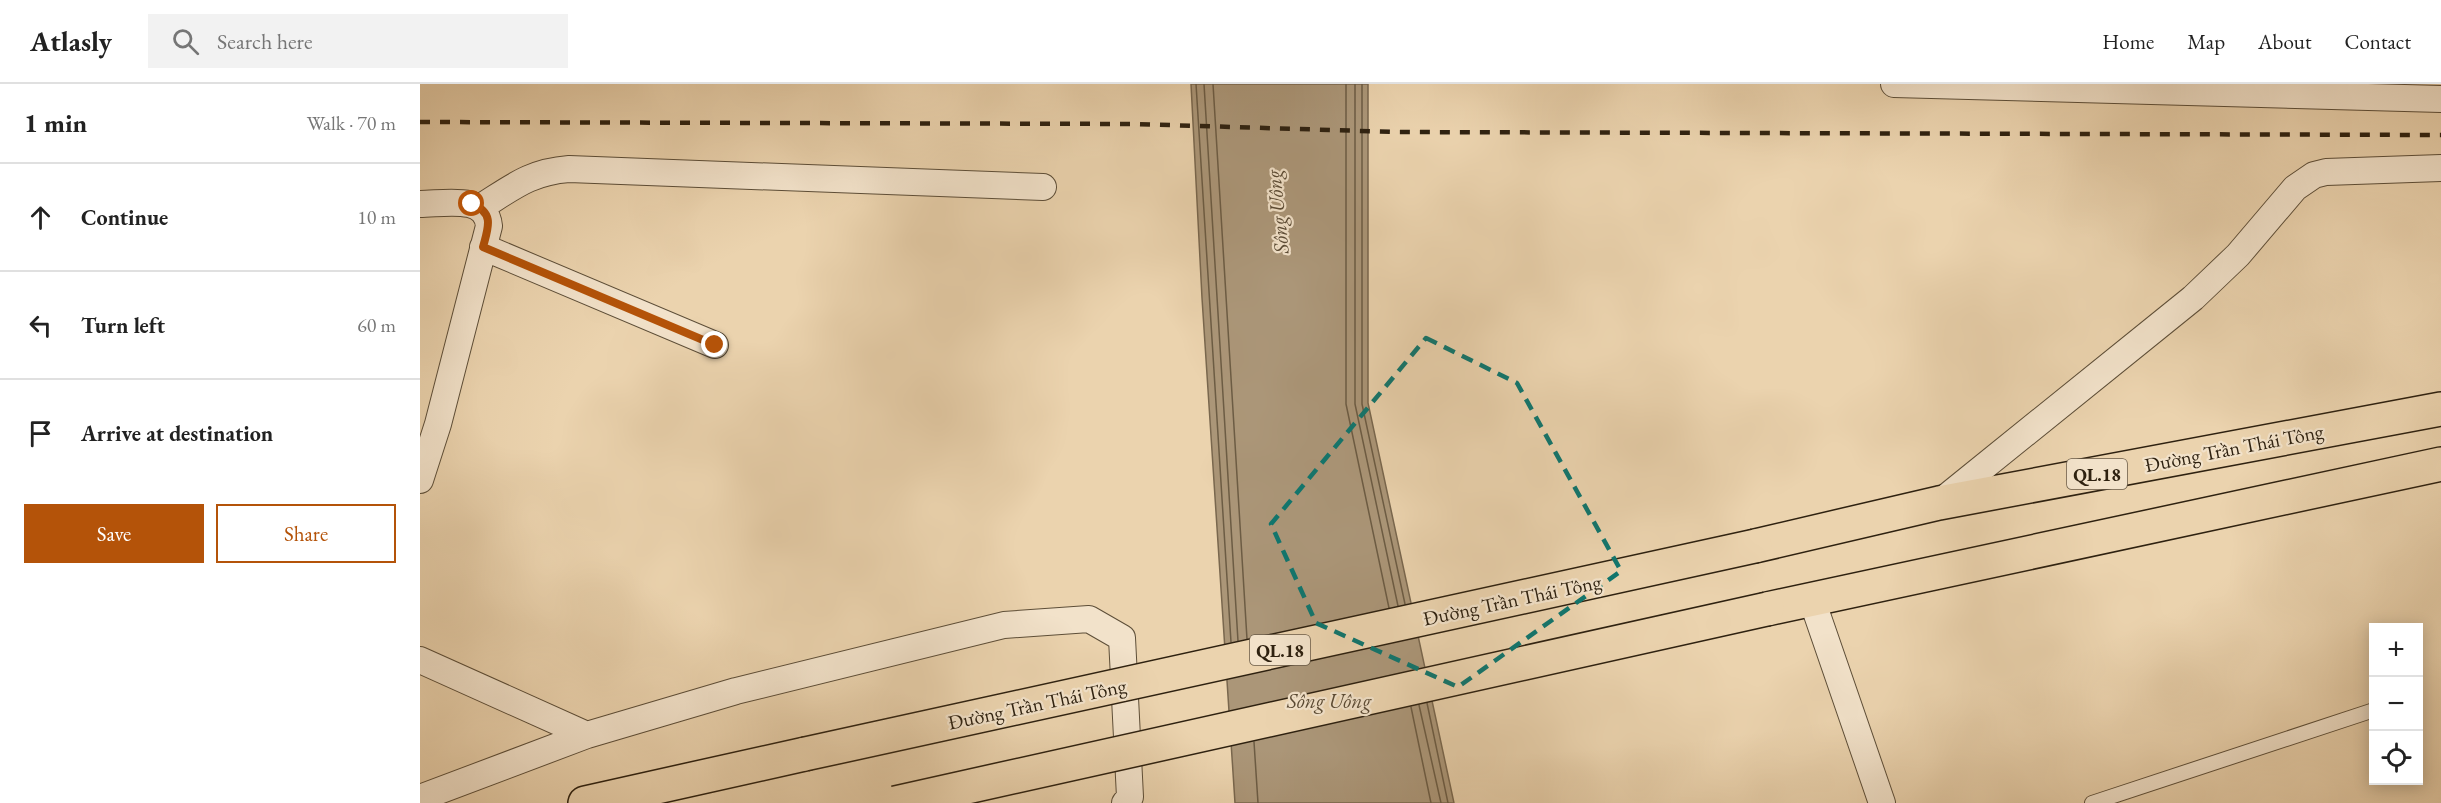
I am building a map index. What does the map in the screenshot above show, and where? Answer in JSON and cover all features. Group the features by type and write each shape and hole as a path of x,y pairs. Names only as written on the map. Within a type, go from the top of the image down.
{"highway":[{"name":"Đường Trần Thái Tông","path":"585,803 1755,546 1939,503 2441,409"},
{"path":"895,803 1767,609 2441,464"}],"street":[{"path":"1894,84 2377,91 2441,99"},
{"path":"1939,503 2193,298 2219,275 2305,180 2326,172 2441,168"},
{"path":"481,207 527,178 547,171 569,169 1042,187"},
{"path":"420,204 472,204 481,207 488,216 489,226 438,424 420,480"},
{"path":"483,247 715,345"},
{"path":"1812,600 1882,803"},
{"path":"420,798 586,735 736,691 1004,625 1089,619 1122,638 1130,797 1125,803"},
{"path":"420,660 586,735"}],"lane":[{"path":"2092,803 2369,711"}],"highlighted area":[{"path":"1426,338 1517,383 1621,571 1458,687 1316,623 1271,524"}],"water":[{"name":"Sông Uông","path":"1191,84 1368,84 1368,403 1454,803 1235,803 1202,298"}],"railway":[{"path":"420,122 1135,124 1396,132 2441,135"}],"route":[{"path":"472,204 481,207 488,216 489,226 483,247 715,345"}]}
